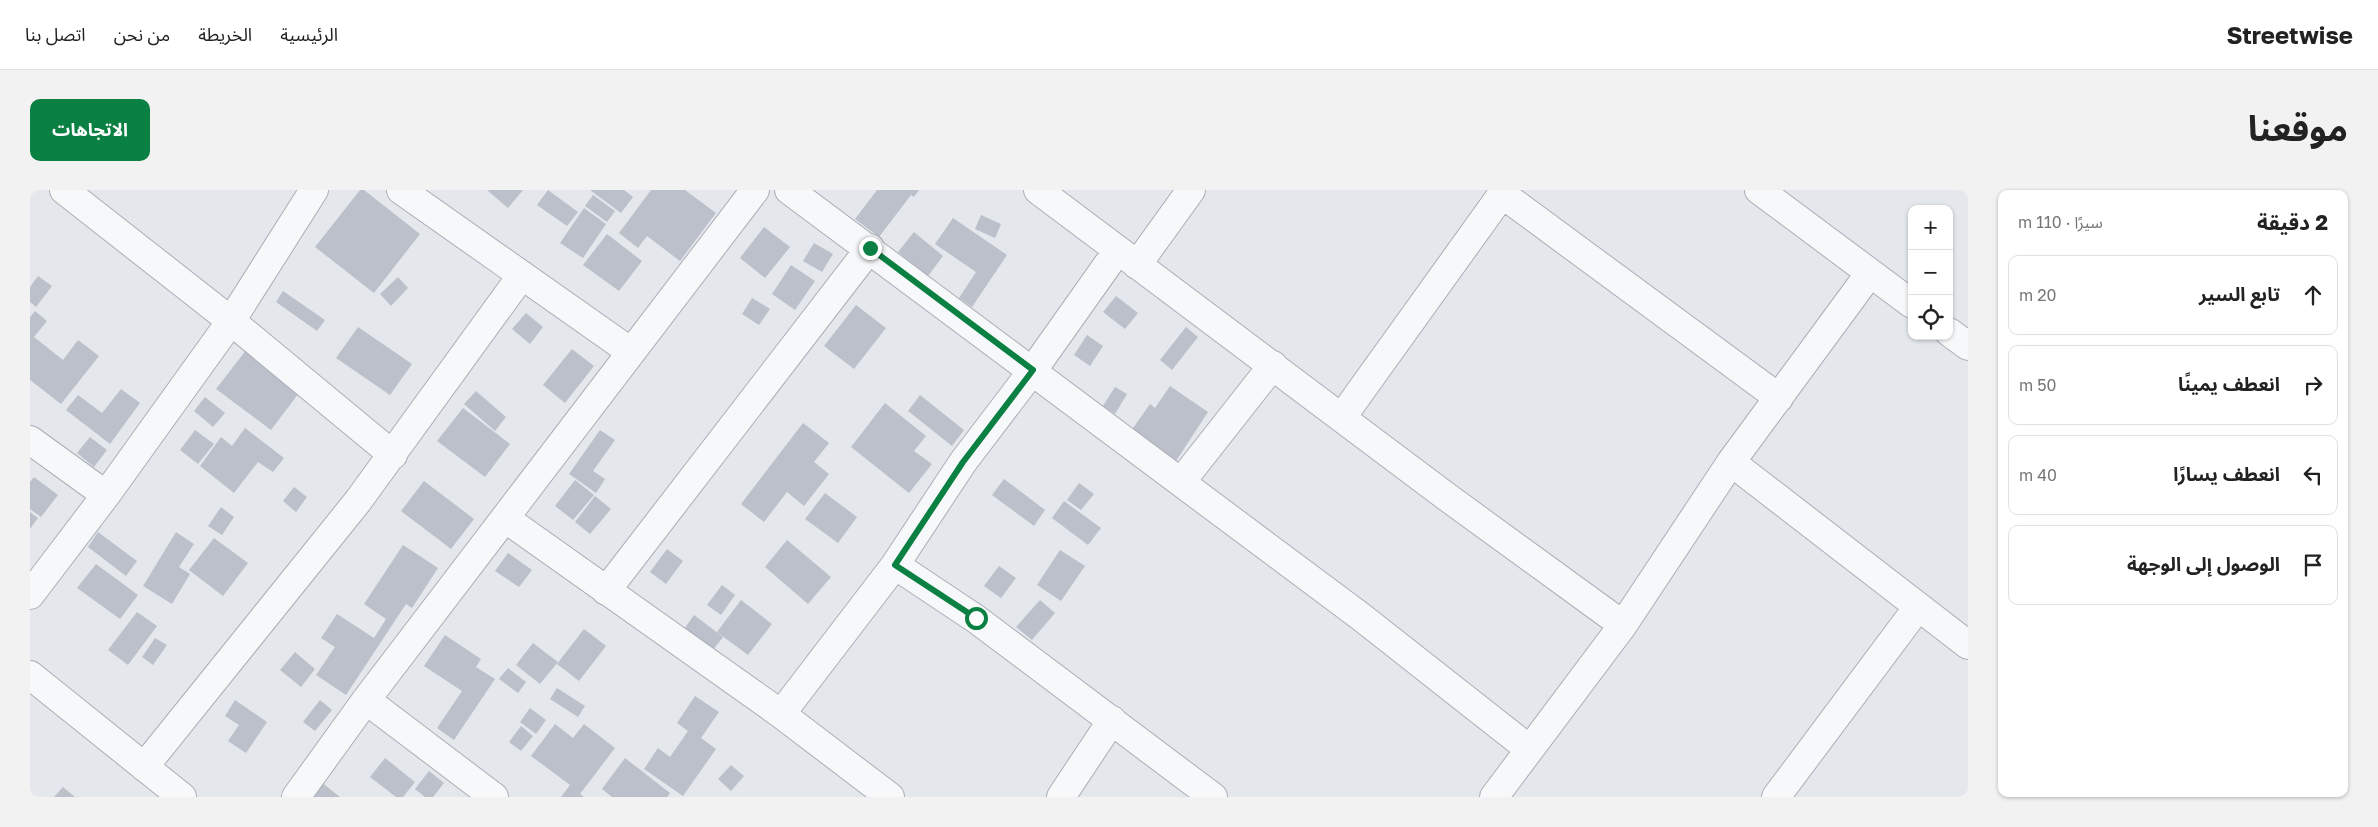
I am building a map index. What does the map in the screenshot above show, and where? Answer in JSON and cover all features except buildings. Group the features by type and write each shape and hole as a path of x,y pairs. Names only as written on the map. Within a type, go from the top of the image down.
{"street":[{"path":"64,190 231,321 393,455"},
{"path":"30,595 106,495 231,321 314,190"},
{"path":"401,190 631,352"},
{"path":"296,797 366,700 506,519 755,190"},
{"path":"1038,190 1272,366 1623,625"},
{"path":"781,714 895,565 963,462 1033,370 1127,257 1190,190"},
{"path":"1760,190 1908,301"},
{"path":"1342,418 1503,192 1778,398"},
{"path":"807,195 870,248 1360,616 1530,749"},
{"path":"606,591 870,248"},
{"path":"1494,797 1623,625 1731,462 1870,273"},
{"path":"144,767 393,455 522,275"},
{"path":"1953,335 1968,346"},
{"path":"1181,482 1272,366"},
{"path":"30,440 106,495"},
{"path":"1731,462 1968,644"},
{"path":"506,519 781,714 890,797"},
{"path":"895,565 976,618 1213,797"},
{"path":"1776,797 1918,607"},
{"path":"30,675 182,797"},
{"path":"366,700 494,797"},
{"path":"1062,797 1112,720"}],"route":[{"path":"870,248 1033,370 963,462 895,565 976,618"}]}
